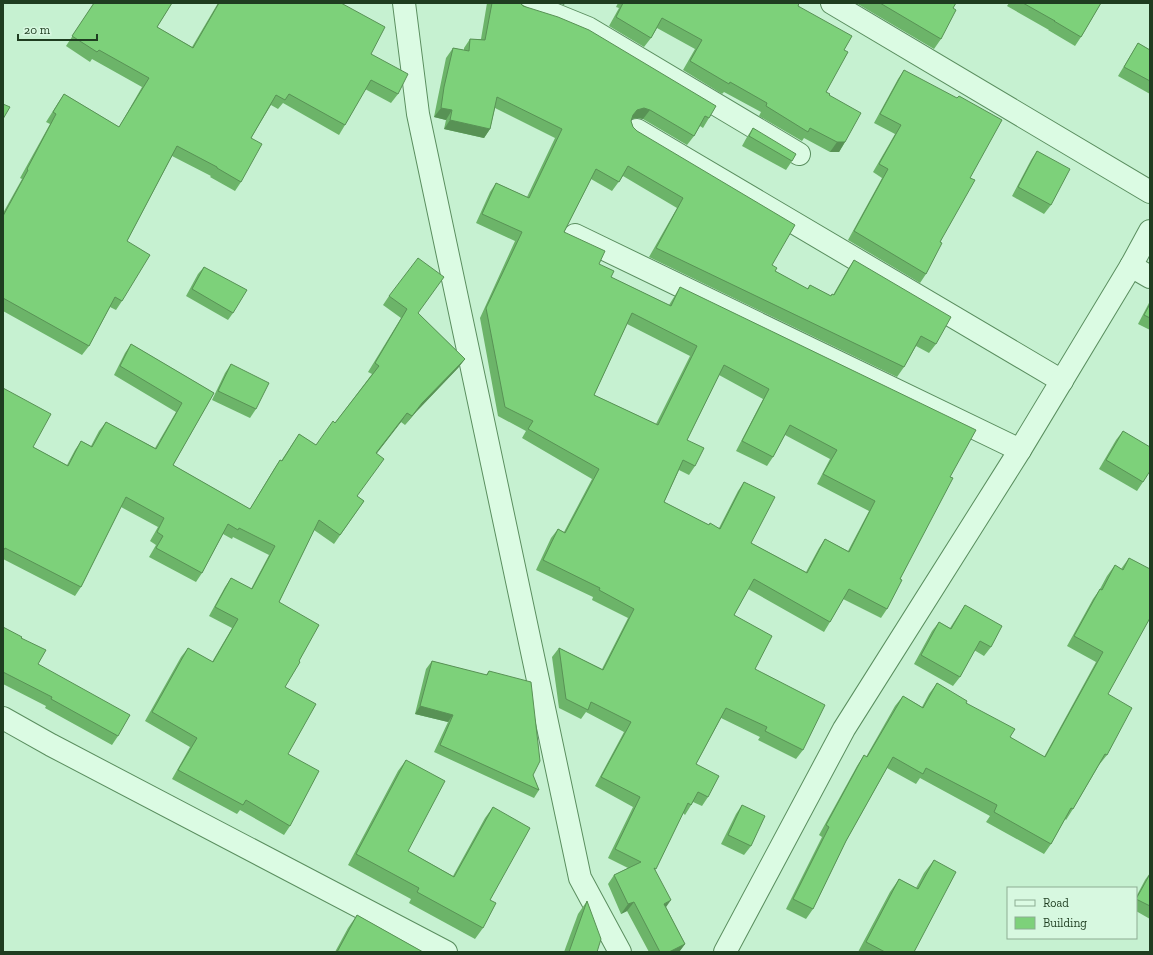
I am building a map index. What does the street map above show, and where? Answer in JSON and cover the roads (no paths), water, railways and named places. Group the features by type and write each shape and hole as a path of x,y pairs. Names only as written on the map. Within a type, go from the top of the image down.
{"street":[{"path":"404,3 418,114 580,878 620,952"},
{"path":"521,3 588,28 800,154"},
{"path":"832,3 1150,192"},
{"path":"637,130 1062,381"},
{"path":"725,952 844,729 1020,450 1131,266 1150,231"},
{"path":"575,235 1020,450"},
{"path":"1131,266 1150,276"},
{"path":"3,718 51,746 436,950"}]}
